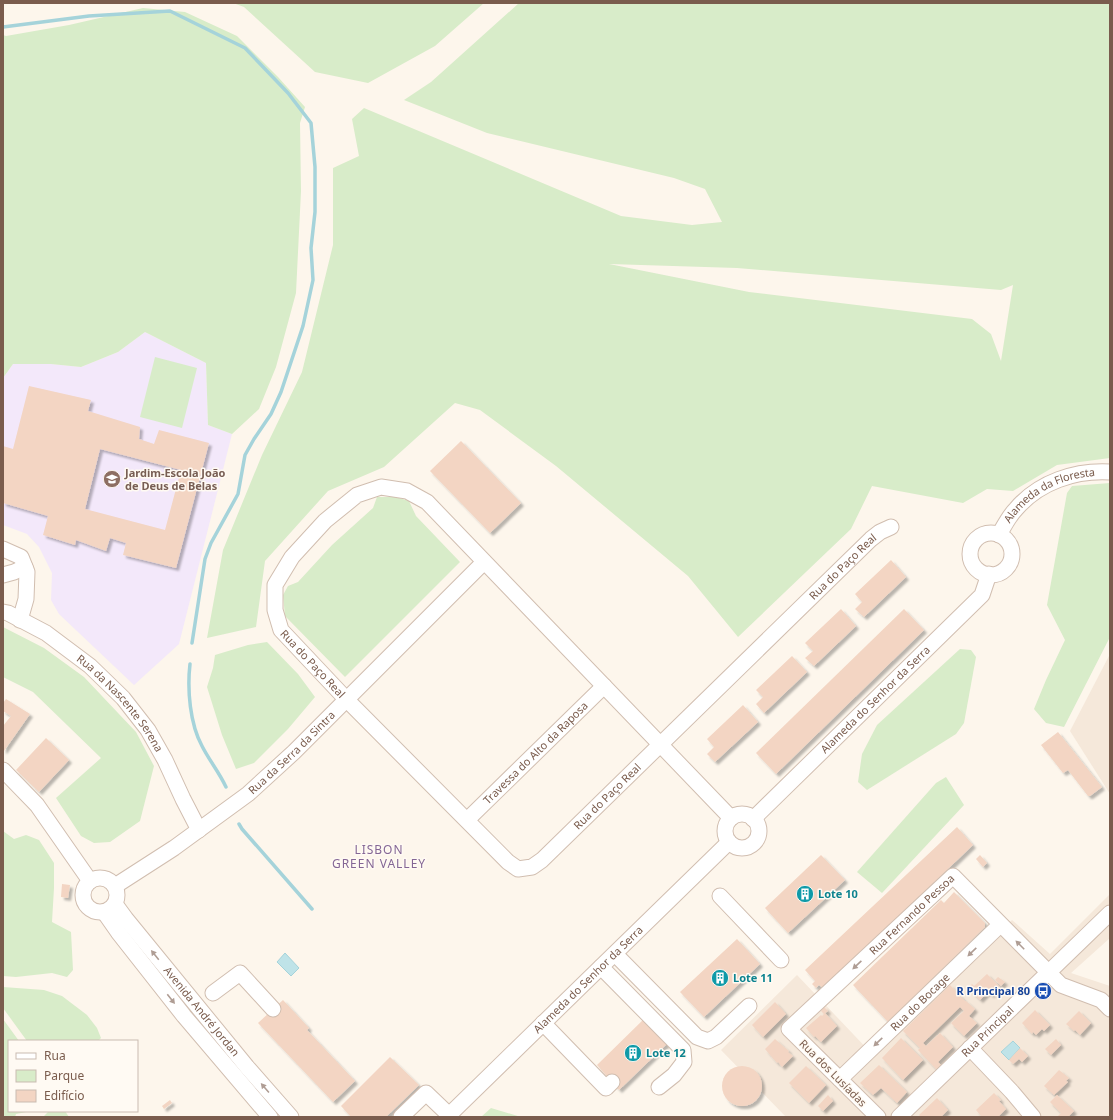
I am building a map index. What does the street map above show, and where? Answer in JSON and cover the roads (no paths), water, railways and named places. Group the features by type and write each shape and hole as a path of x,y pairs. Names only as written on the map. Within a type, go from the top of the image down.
{"street":[{"name":"Alameda da Floresta","path":"999,534 1015,509 1030,494 1053,481 1075,475 1102,471 1110,472"},
{"name":"Rua do Paço Real","path":"731,818 661,745 484,562 427,502 407,491 381,487 357,495 325,521 292,557 275,585 276,610 281,630 346,699 508,862 518,869 532,867 542,860 661,745 871,539 880,532 891,527"},
{"path":"990,533 999,534 1006,539 1010,546 1012,555 1010,563 1005,569 997,574 982,572 976,568 972,562 970,554 971,547 982,535 990,533"},
{"path":"3,549 21,557 27,572 26,599 20,620"},
{"name":"Rua da Serra da Sintra","path":"115,886 174,848 248,794 294,752 484,562"},
{"path":"3,575 25,567"},
{"name":"Alameda do Senhor da Serra","path":"753,819 982,595 989,574"},
{"name":"Rua da Nascente Serena","path":"3,612 46,633 90,666 123,698 148,730 165,760 199,830"},
{"name":"Travessa do Alto da Raposa","path":"466,820 604,686"},
{"path":"3,770 37,805 90,881"},
{"path":"736,814 742,814 748,815 753,819 757,824 758,831 757,837 753,843 741,848 729,842 725,830 726,823 731,818 736,814"},
{"name":"Alameda do Senhor da Serra","path":"448,1116 729,842"},
{"name":"Rua Fernando Pessoa","path":"789,1029 953,876 1061,985 1101,1000 1110,1009"},
{"path":"96,878 104,878 115,886 117,898 110,908 98,913 91,910 83,899 85,886 96,878"},
{"path":"720,896 781,960"},
{"name":"Avenida André Jordan","path":"110,908 118,932 184,1016 270,1117"},
{"name":"Avenida André Jordan","path":"110,908 126,919 247,1067 291,1117"},
{"name":"Rua Principal","path":"901,1116 1110,913"},
{"name":"Rua do Bocage","path":"840,1079 1000,925"},
{"path":"614,954 683,1019 697,1037 708,1042 716,1037 749,1006"},
{"path":"601,967 683,1050 684,1062 674,1075 660,1087"},
{"path":"213,993 240,973 273,1009"},
{"path":"543,1023 606,1088 612,1082"},
{"name":"Rua dos Lusíadas","path":"789,1029 878,1117"},
{"path":"970,1048 1012,1092 1033,1117"},
{"path":"401,1117 426,1093 448,1116"}],"water":[{"path":"285,953 299,968 291,976 277,962"},
{"path":"1013,1041 1020,1048 1009,1060 1001,1052"}],"waterway":[{"path":"3,27 89,16 170,11 245,48 288,93 311,123 315,167 315,212 311,248 313,280 303,326 281,392 271,414 245,455 238,494 211,543 205,559 192,643"},
{"path":"190,664 189,696 195,728 202,746 226,787"},
{"path":"239,824 312,909"}],"place":[{"name":"Jardim-Escola João de Deus de Belas","path":"112,479"},
{"name":"Lote 10","path":"805,894"},
{"name":"Lote 11","path":"720,978"},
{"name":"R Principal 80","path":"1043,991"},
{"name":"Lote 12","path":"633,1053"}],"district":[{"name":"LISBON GREEN VALLEY","path":"379,857"}]}
